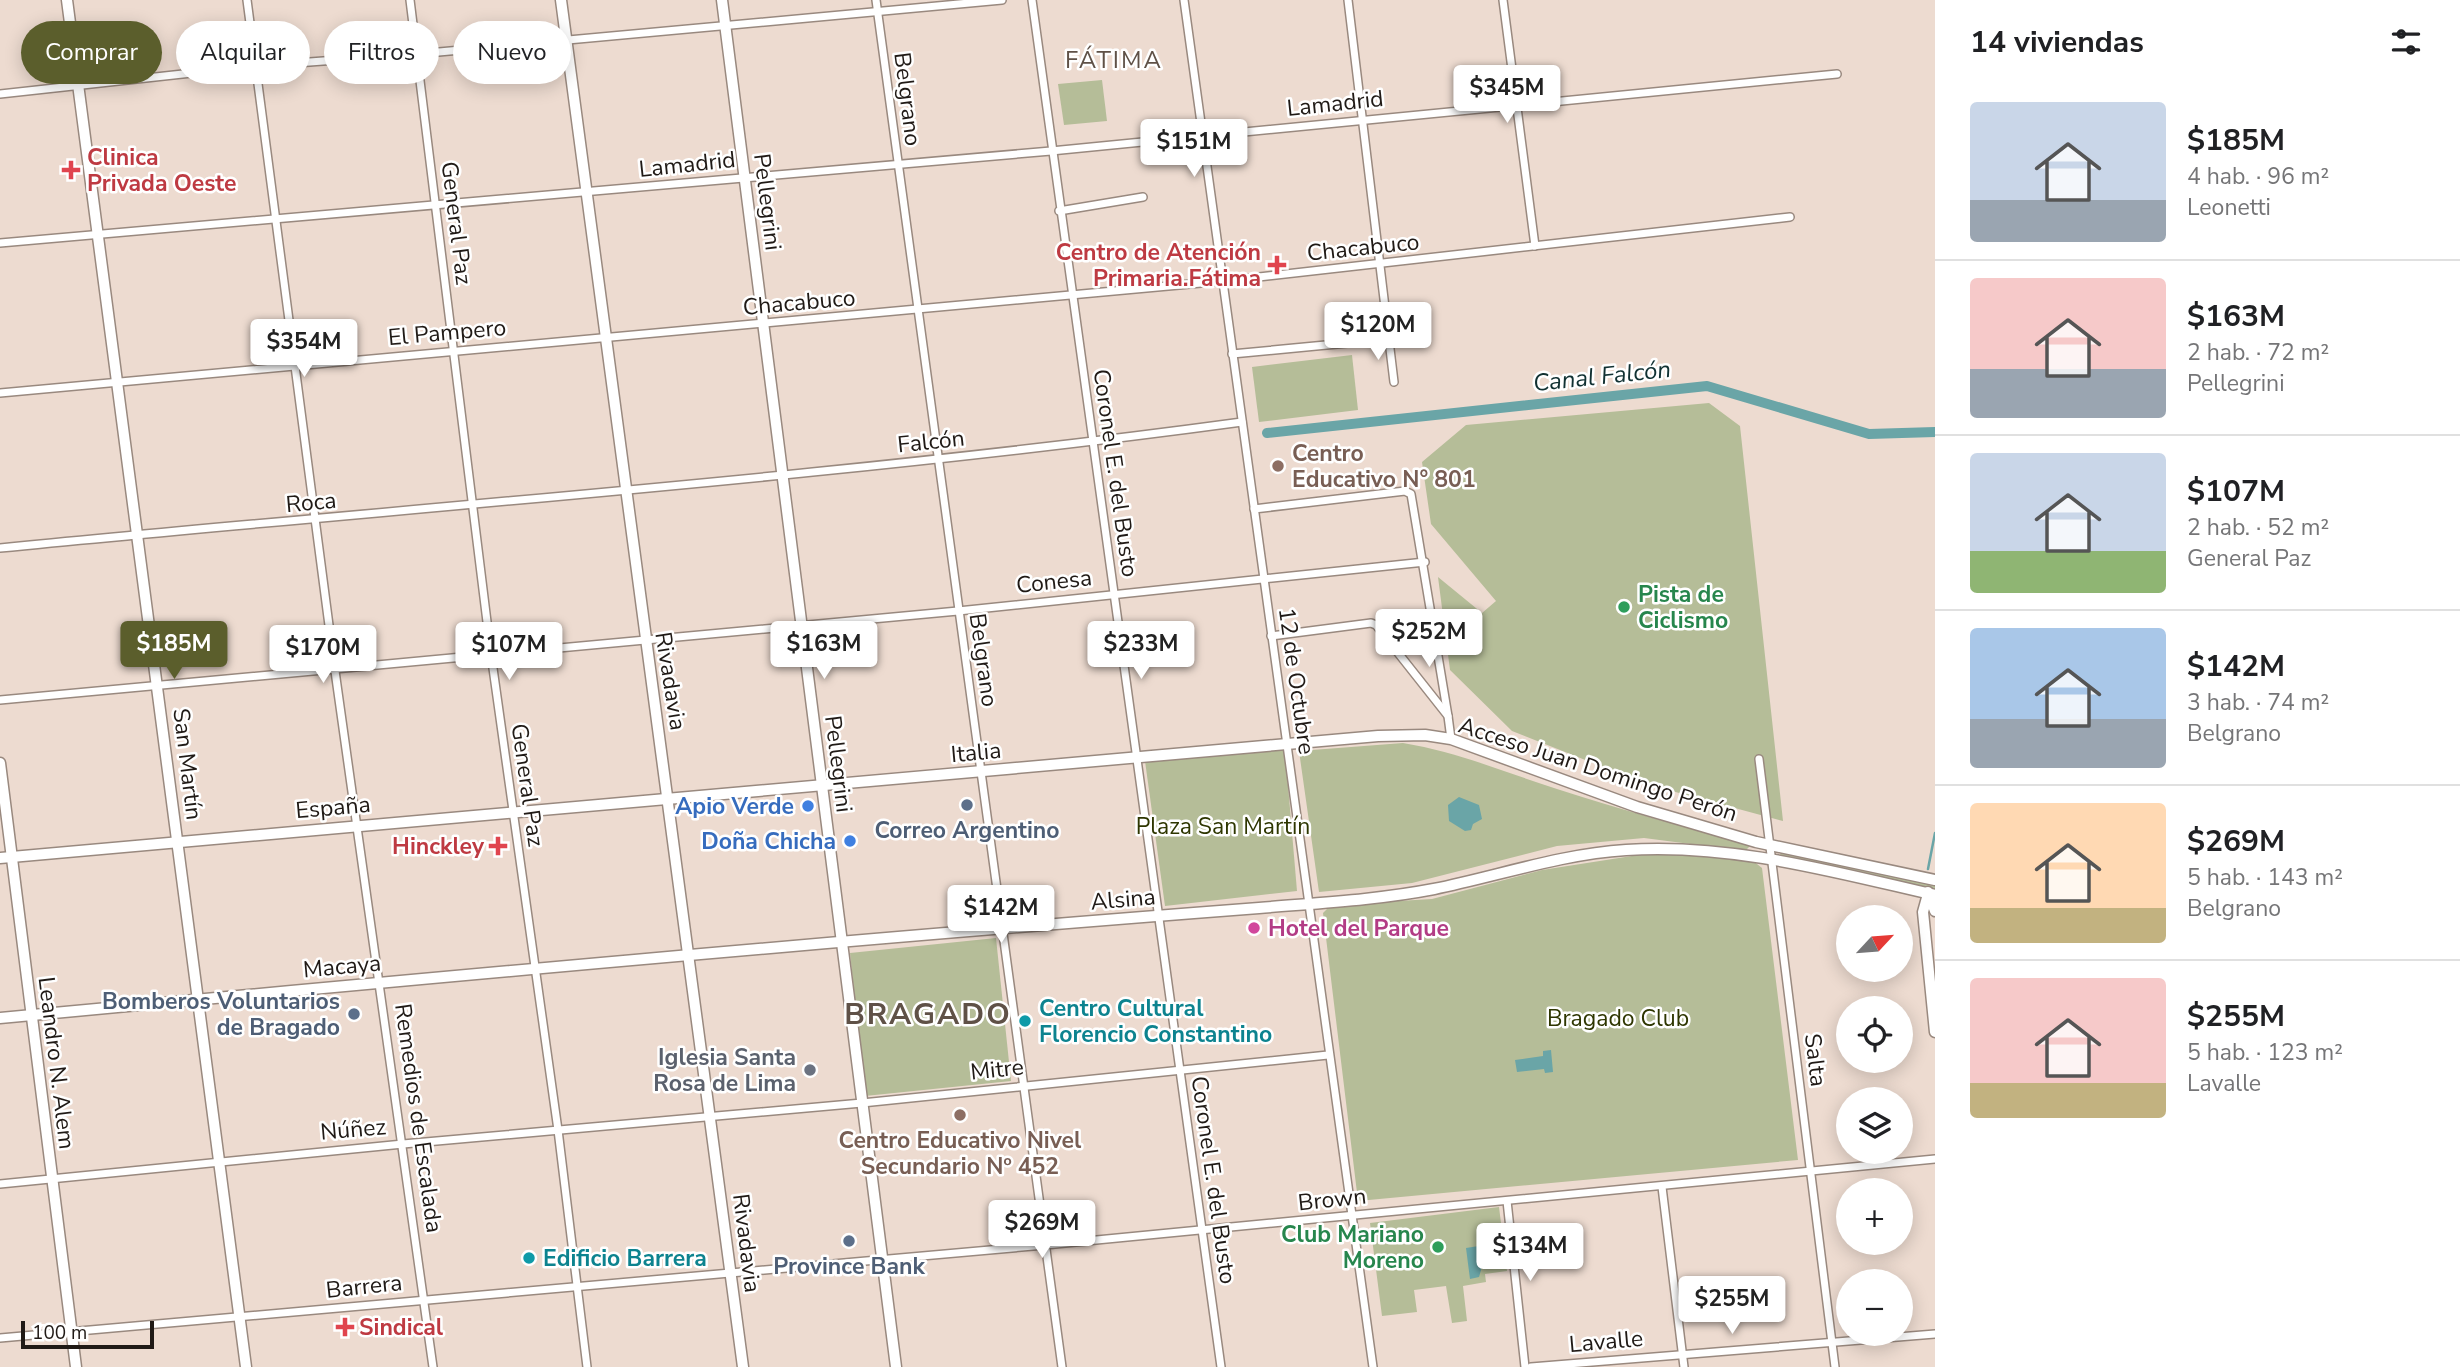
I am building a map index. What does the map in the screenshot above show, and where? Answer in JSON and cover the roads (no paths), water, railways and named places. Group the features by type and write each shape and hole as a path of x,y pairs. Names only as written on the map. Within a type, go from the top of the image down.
{"main road":[{"name":"San Martín","path":"67,0 159,685 217,1161 246,1367"},
{"name":"Rivadavia","path":"561,0 564,21"},
{"name":"Pellegrini","path":"722,0 896,1367"},
{"name":"Rivadavia","path":"571,79 743,1367"},
{"name":"Acceso Juan Domingo Perón","path":"1287,745 1378,736 1425,735 1451,739 1637,807 1769,844 1931,879"},
{"name":"Italia","path":"669,799 1287,745"},
{"name":"Leandro N. Alem","path":"0,763 76,1367"},
{"name":"España","path":"0,858 513,810 669,799"},
{"name":"Acceso Juan Domingo Perón","path":"1311,904 1417,892 1541,863 1621,850 1669,849 1770,858 1931,895"},
{"path":"1931,879 1935,911"},
{"path":"1931,895 1923,912 1935,1032"},
{"name":"Alsina","path":"688,954 1311,904"},
{"name":"Macaya","path":"0,1018 688,954"}],"street":[{"name":"Remedios de Escalada","path":"247,0 250,21"},
{"name":"General Paz","path":"411,0 413,21"},
{"name":"Belgrano","path":"876,0 1062,1367"},
{"path":"571,40 1002,0"},
{"name":"Coronel E. del Busto","path":"1031,0 1221,1367"},
{"name":"12 de Octubre","path":"1184,0 1271,636 1311,904 1350,1216 1373,1367"},
{"path":"1348,0 1394,382"},
{"path":"1503,0 1535,246"},
{"name":"Lamadrid","path":"0,243 1051,151 1837,74"},
{"path":"0,94 176,75"},
{"name":"Remedios de Escalada","path":"258,84 335,671 433,1367"},
{"name":"General Paz","path":"420,84 491,654 533,969 558,1130 587,1367"},
{"path":"1059,211 1143,197"},
{"name":"Chacabuco","path":"605,337 918,312 1223,282 1790,217"},
{"name":"El Pampero","path":"0,394 605,337"},
{"path":"1232,354 1389,339"},
{"name":"Falcón","path":"624,490 938,460 1242,422"},
{"name":"Roca","path":"0,548 316,521 624,490"},
{"path":"1254,509 1405,491 1411,494 1425,562 1451,739"},
{"name":"Conesa","path":"0,701 958,611 1425,562"},
{"path":"1271,636 1371,623 1376,625 1448,716"},
{"name":"Salta","path":"1759,759 1835,1367"},
{"name":"Mitre","path":"711,1117 1328,1055"},
{"name":"Núñez","path":"0,1184 217,1161 711,1117"},
{"name":"Brown","path":"732,1274 1935,1159"},
{"path":"1662,1187 1684,1367"},
{"path":"1507,1201 1525,1367"},
{"name":"Barrera","path":"0,1338 576,1285 732,1274"},
{"name":"Lavalle","path":"1531,1367 1935,1334"}],"water":[{"path":"1459,797 1479,805 1482,819 1473,824 1471,830 1465,831 1449,821 1448,805"},
{"path":"1551,1050 1553,1072 1545,1073 1544,1069 1517,1072 1515,1060 1543,1056 1543,1051"},
{"path":"1498,1233 1501,1257 1484,1260 1479,1277 1470,1279 1466,1248 1485,1245 1488,1234"}],"waterway":[{"name":"Canal Falcón","path":"1267,433 1707,386 1869,434 1935,432"},
{"path":"1928,869 1935,833"}],"place":[{"name":"Clinica Privada Oeste","path":"71,170"},
{"name":"Centro de Atención Primaria.Fátima","path":"1277,265"},
{"name":"Centro Educativo N° 801","path":"1278,466"},
{"name":"Pista de Ciclismo","path":"1624,607"},
{"name":"Correo Argentino","path":"967,805"},
{"name":"Apio Verde","path":"808,806"},
{"name":"Doña Chicha","path":"850,841"},
{"name":"Hinckley","path":"498,846"},
{"name":"Hotel del Parque","path":"1254,928"},
{"name":"Bomberos Voluntarios de Bragado","path":"354,1014"},
{"name":"Centro Cultural Florencio Constantino","path":"1025,1021"},
{"name":"Iglesia Santa Rosa de Lima","path":"810,1070"},
{"name":"Centro Educativo Nivel Secundario Nº 452","path":"960,1115"},
{"name":"Province Bank","path":"849,1241"},
{"name":"Club Mariano Moreno","path":"1438,1247"},
{"name":"Edificio Barrera","path":"529,1258"},
{"name":"Sindical","path":"345,1327"}],"district":[{"name":"FÁTIMA","path":"1114,60"},
{"name":"BRAGADO","path":"928,1014"}],"park label":[{"name":"Plaza San Martín","path":"1223,826"},
{"name":"Bragado Club","path":"1618,1018"}]}
